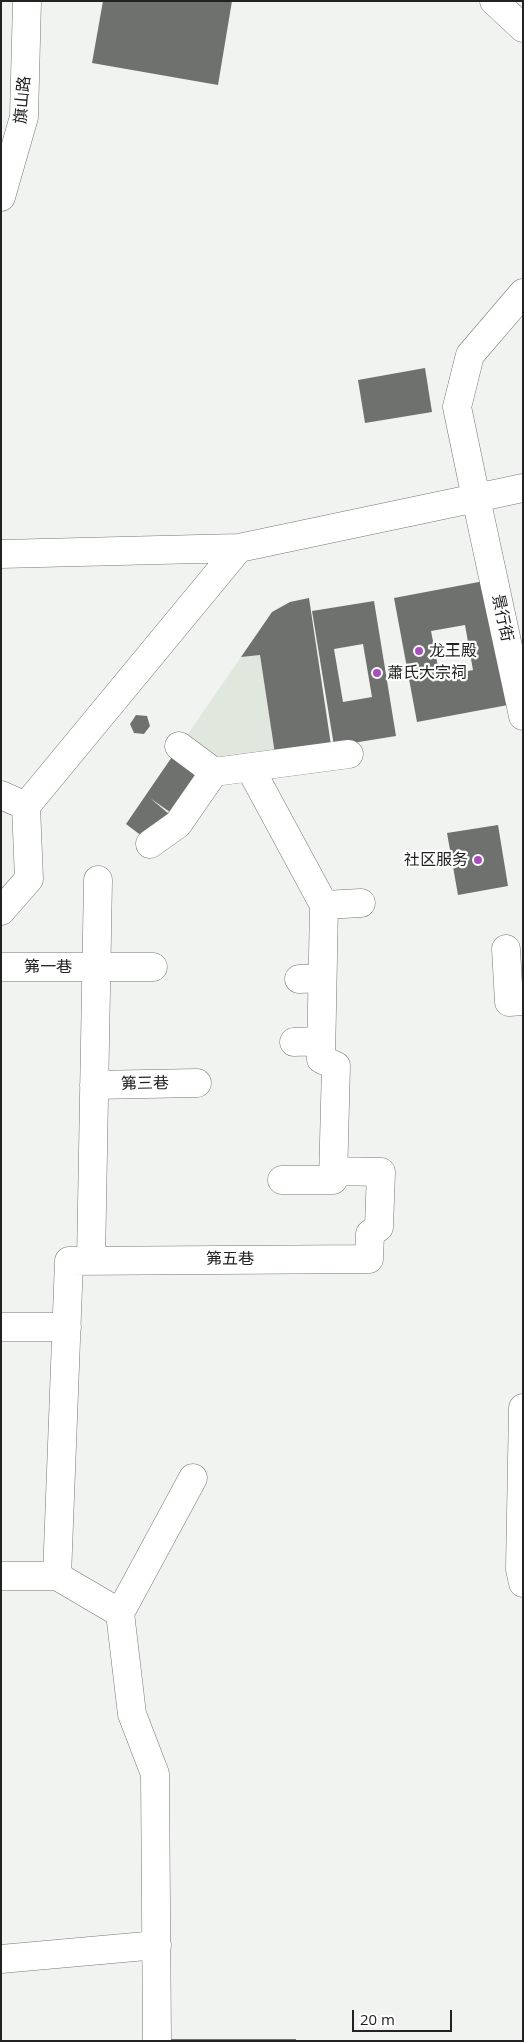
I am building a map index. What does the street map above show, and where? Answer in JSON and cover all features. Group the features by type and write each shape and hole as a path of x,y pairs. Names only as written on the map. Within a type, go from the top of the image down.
{"street":[{"name":"旗山路","path":"1,197 24,117 28,1"},
{"path":"494,1 523,28"},
{"name":"景行街","path":"523,293 470,356 457,407 494,579 514,630 523,716"},
{"path":"1,554 239,548 523,488"},
{"path":"1,911 29,879 26,806 239,548"},
{"path":"179,746 214,772 349,754"},
{"path":"250,768 324,905 310,978 307,1042 321,1059 336,1066 333,1180 282,1180"},
{"path":"150,844 178,824 214,772"},
{"path":"1,795 26,806"},
{"path":"91,1260 98,880"},
{"path":"324,905 361,904"},
{"path":"506,950 516,1002"},
{"name":"笰一巷","path":"1,967 153,967"},
{"name":"笰三巷","path":"94,1085 197,1083"},
{"name":"笰五巷","path":"67,1327 69,1261 369,1259 370,1234 379,1227 381,1172 334,1171"},
{"path":"1,1328 67,1327 57,1576"},
{"path":"523,1408 520,1568 523,1583"},
{"path":"156,2041 155,1774 132,1714 120,1613 194,1478"},
{"path":"1,1576 57,1576 120,1613"},
{"path":"1,1959 156,1944"}],"shaded area":[{"path":"260,655 275,754 214,763 183,741 241,657"}],"building":[{"path":"103,1 232,1 218,85 92,63"},
{"path":"425,368 432,412 365,423 358,380"},
{"name":"龙王殿","path":"484,581 508,705 417,722 394,598","holes":["465,625 473,670 440,677 431,631"]},
{"path":"309,598 331,745 275,754 260,655 241,657 272,612 290,602"},
{"name":"蕭氏大宗祠","path":"374,601 396,736 334,746 312,611","holes":["363,644 372,697 343,702 334,649"]},
{"path":"136,715 147,716 150,726 144,734 134,733 130,724"},
{"path":"176,751 204,771 174,815 150,798 169,814 147,840 126,824"},
{"name":"社区服务","path":"498,825 508,886 458,895 447,833"},
{"path":"163,2039 296,2039 296,2041 163,2041"}],"place":[{"name":"龙王殿","path":"419,651"},
{"name":"蕭氏大宗祠","path":"377,673"},
{"name":"社区服务","path":"478,860"}]}
